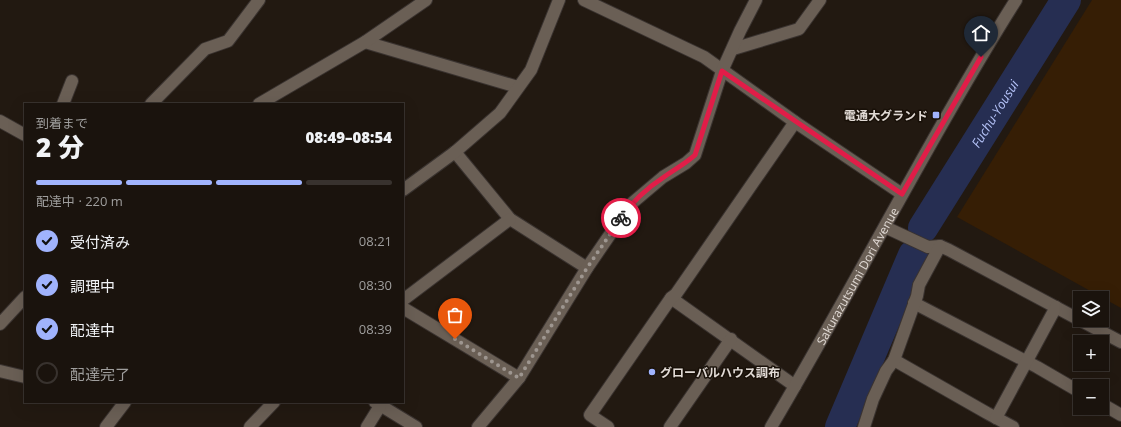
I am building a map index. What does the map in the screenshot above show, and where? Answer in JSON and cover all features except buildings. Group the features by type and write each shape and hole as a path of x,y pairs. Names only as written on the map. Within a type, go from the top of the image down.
{"street":[{"path":"151,103 205,49 228,41 259,0"},
{"path":"261,103 365,42 426,0"},
{"path":"404,189 455,152 500,113 530,70 559,0"},
{"path":"584,0 704,57 795,122 902,194"},
{"path":"478,427 519,378 587,268 631,204 663,177 686,163 695,155 722,71 756,0"},
{"path":"733,49 799,29 820,0"},
{"name":"Sakurazutsumi Dori Avenue","path":"771,427 885,227 902,194 997,29 1016,0"},
{"path":"365,42 518,87"},
{"path":"63,103 72,81"},
{"path":"0,121 24,133"},
{"path":"608,427 590,415 795,122"},
{"path":"455,152 510,219 587,268"},
{"path":"404,299 510,219"},
{"path":"885,227 928,247 940,246 1121,342"},
{"path":"864,427 873,399 886,371 894,360 919,285 940,246"},
{"path":"0,324 24,298"},
{"path":"671,298 795,386"},
{"path":"914,303 1073,388"},
{"path":"996,418 1056,307"},
{"path":"404,309 519,378"},
{"path":"670,427 731,340"},
{"path":"894,360 1013,427"},
{"path":"0,371 24,377"},
{"path":"106,427 124,403"},
{"path":"250,427 273,403"},
{"path":"366,427 377,404 416,427"},
{"path":"1109,408 1121,415"}],"shaded area":[{"path":"1092,0 1121,0 1121,308 1109,301 1109,291 1090,291 957,217"}],"waterway":[{"name":"Fuchu-Yousui","path":"923,228 1066,0"},
{"name":"Fuchu-Yousui","path":"840,427 913,255"}],"way so far":[{"path":"455,339 519,378 587,268 621,218"}],"place":[{"name":"電通大グランド","path":"936,115"},
{"name":"グローバルハウス調布","path":"652,372"}],"route":[{"path":"621,218 631,204 663,177 686,163 695,155 722,71 902,194 981,57"}]}
